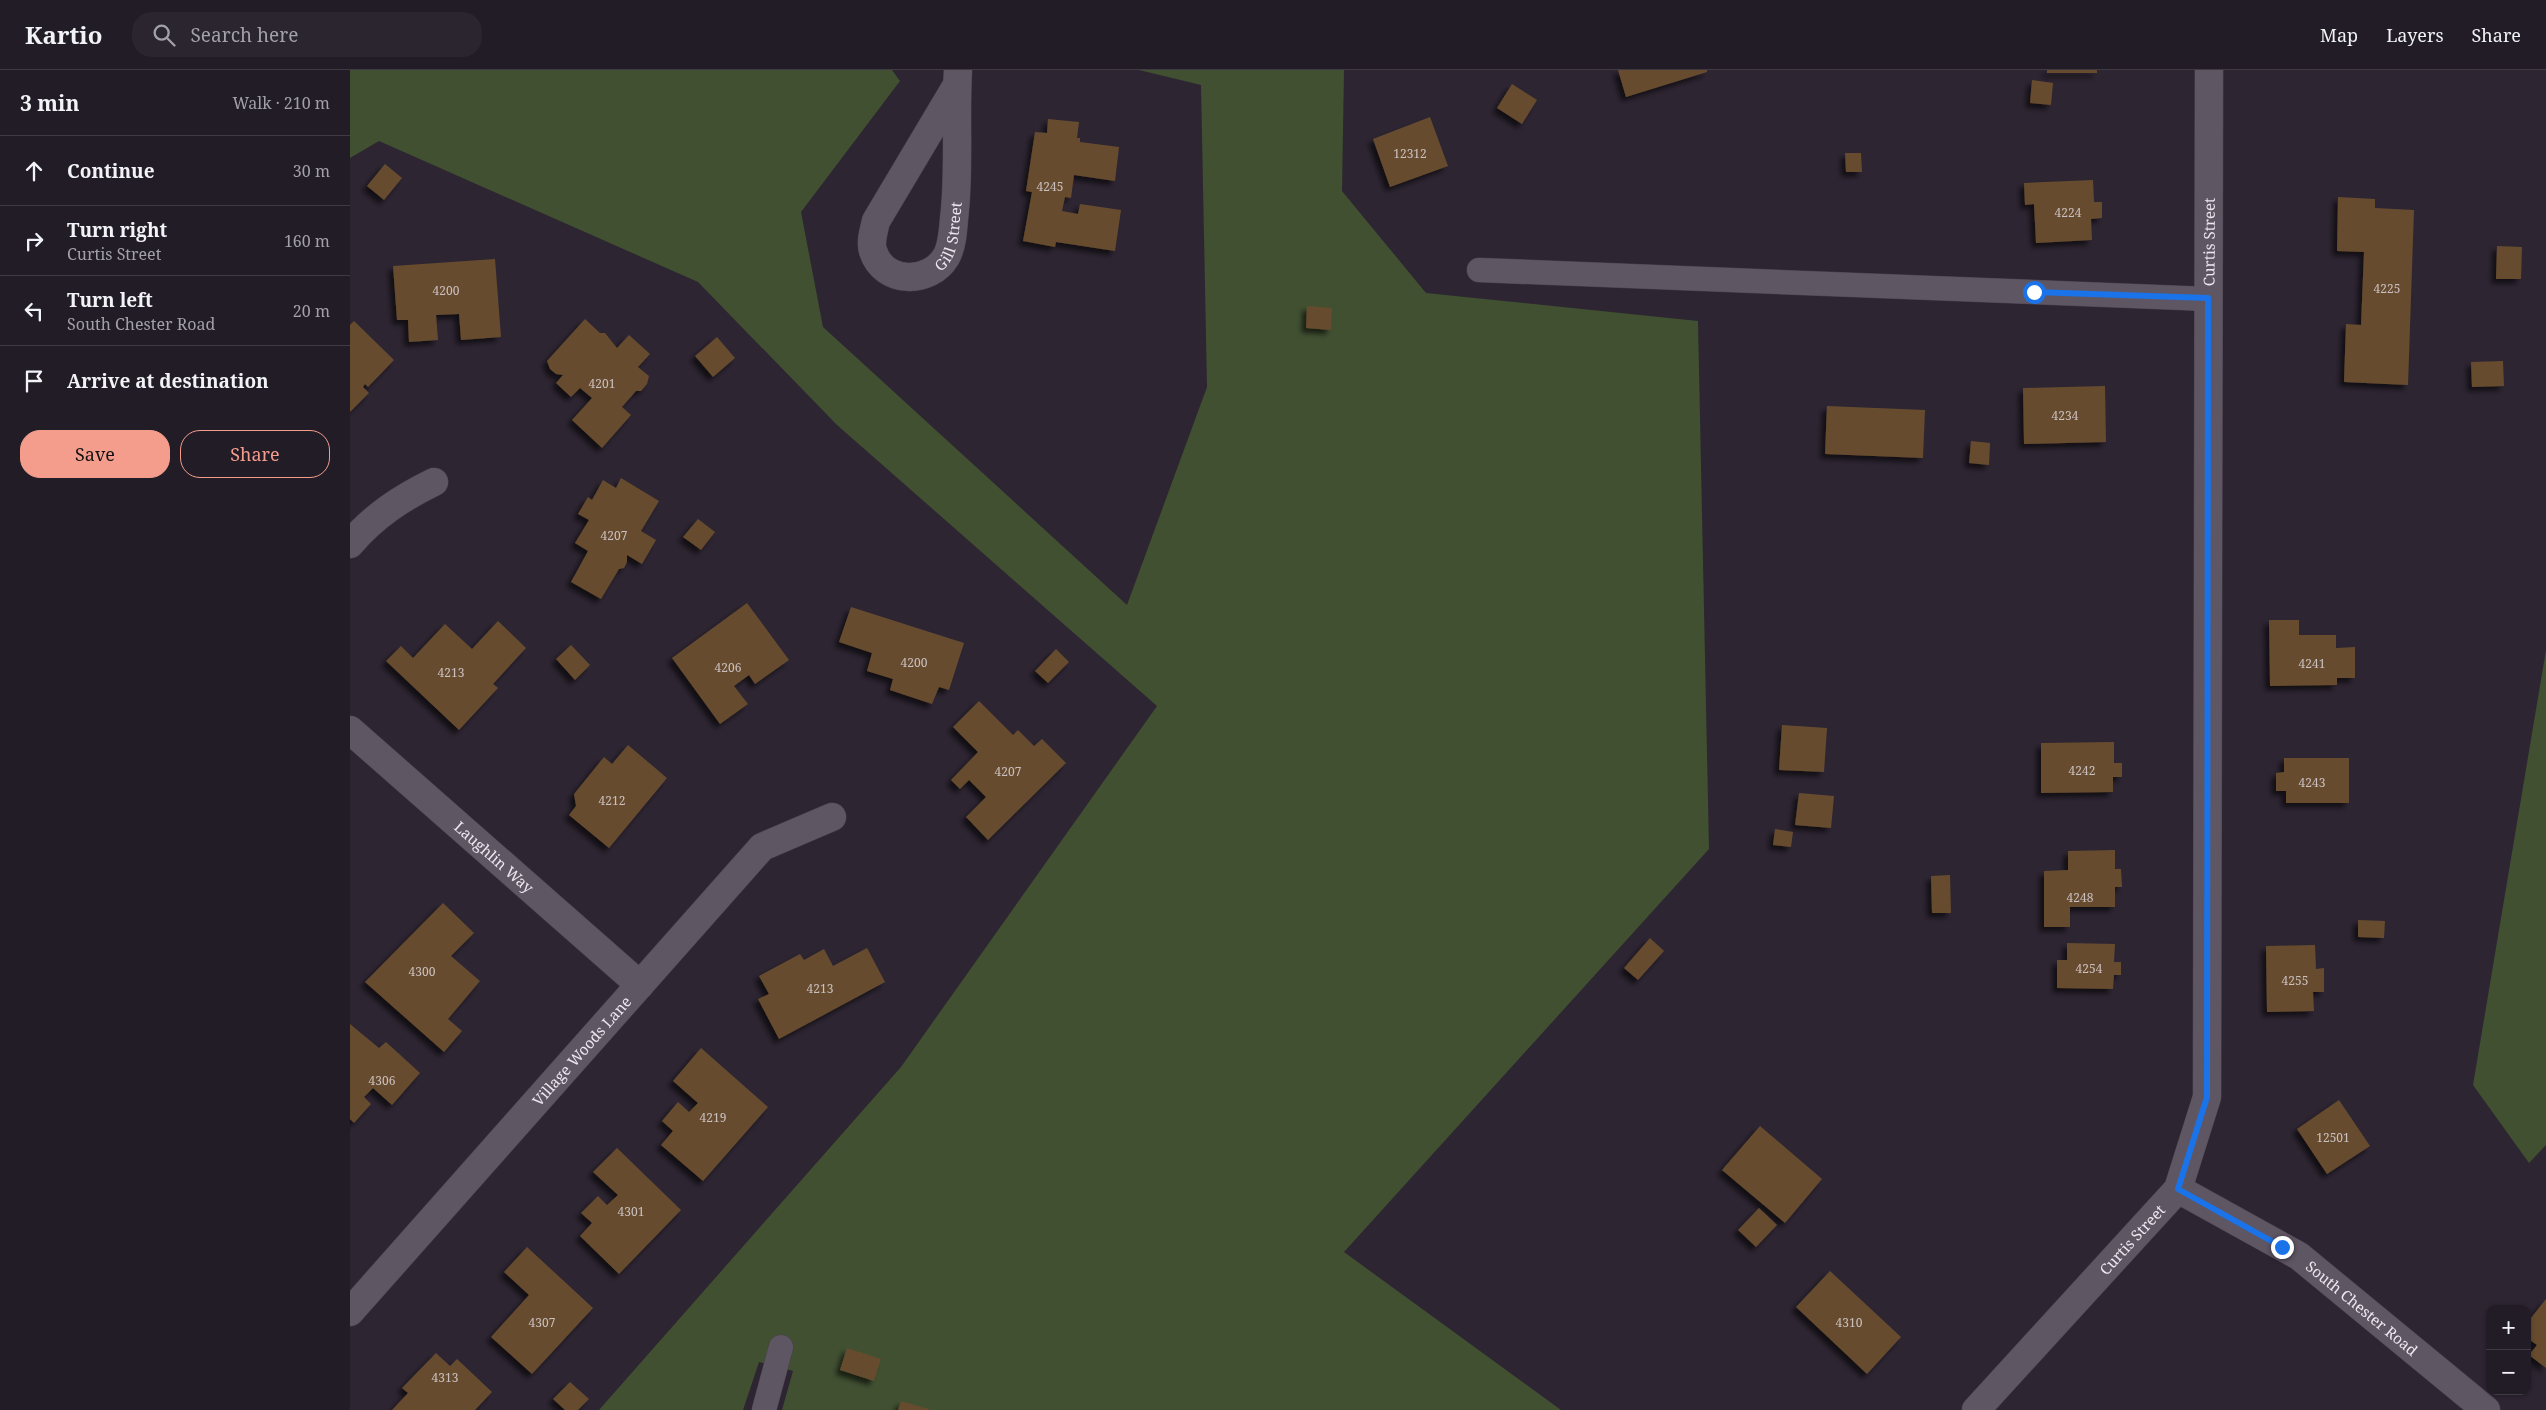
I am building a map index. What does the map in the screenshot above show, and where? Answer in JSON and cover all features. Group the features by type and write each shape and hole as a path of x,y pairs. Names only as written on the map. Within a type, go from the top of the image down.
{"street":[{"name":"Curtis Street","path":"1976,1410 2178,1189 2207,1097 2209,70"},
{"name":"Gill Street","path":"957,77 958,184 952,236 947,255 938,267 922,277 903,278 886,270 874,252 873,236 876,221 957,77"},
{"path":"350,544 369,523 403,497 434,482"},
{"name":"Laughlin Way","path":"350,730 640,985"},
{"name":"Village Woods Lane","path":"350,1312 762,847 832,817"},
{"name":"South Chester Road","path":"2178,1189 2299,1256 2486,1410"}],"lane":[{"path":"1479,270 2208,298"},
{"path":"764,1410 781,1347"}],"green space":[{"path":"350,70 892,70 900,81 801,212 823,327 1127,605 1207,387 1201,85 1139,70 1344,70 1342,191 1426,293 1698,321 1709,849 1344,1252 1561,1410 782,1410 793,1371 759,1362 743,1410 599,1410 901,1067 1157,706 837,425 698,282 379,141 350,158"},
{"path":"2546,650 2546,1145 2529,1163 2473,1085"}],"building":[{"path":"1618,70 1707,70 1707,72 1626,97"},
{"path":"2047,70 2097,70 2097,73 2047,73"},
{"path":"2032,80 2053,83 2051,105 2030,103"},
{"path":"1512,84 1537,100 1522,124 1497,108"},
{"path":"1430,117 1448,166 1390,187 1373,139"},
{"path":"1048,119 1079,122 1077,138 1080,138 1080,142 1119,147 1115,181 1074,175 1071,198 1065,197 1062,211 1078,214 1080,204 1121,210 1115,251 1056,242 1055,247 1023,241 1032,192 1026,191 1035,132 1047,133"},
{"path":"1845,153 1861,153 1862,172 1846,172"},
{"path":"385,164 402,178 384,200 367,186"},
{"path":"2093,180 2094,202 2102,202 2102,218 2091,219 2092,240 2036,243 2034,204 2025,205 2024,183"},
{"path":"2338,197 2375,199 2375,208 2414,210 2408,385 2344,382 2346,324 2361,325 2364,252 2337,251"},
{"path":"2497,246 2522,247 2521,279 2496,279"},
{"path":"495,259 501,337 461,340 459,314 436,315 438,340 409,342 408,320 397,320 393,266"},
{"path":"1307,306 1332,308 1331,330 1306,328"},
{"path":"585,319 600,333 605,333 617,348 629,335 650,354 638,367 649,376 647,384 641,391 636,391 622,407 631,415 602,448 572,420 592,398 580,388 571,397 556,383 563,375 556,374 550,369 547,361"},
{"path":"354,321 394,360 368,387 365,384 363,387 369,393 350,412 350,325"},
{"path":"717,337 735,358 713,377 695,356"},
{"path":"2503,361 2504,386 2472,387 2471,362"},
{"path":"2105,386 2106,442 2024,444 2023,388"},
{"path":"1827,406 1925,410 1923,458 1825,454"},
{"path":"1971,441 1990,443 1989,465 1969,463"},
{"path":"621,478 659,501 641,531 656,540 642,564 627,555 627,562 624,568 619,569 601,599 571,582 588,551 575,543 589,520 578,514 588,497 592,500 603,480 616,488"},
{"path":"698,519 715,532 701,550 683,537"},
{"path":"747,603 789,660 755,684 749,675 734,686 748,704 720,724 672,658"},
{"path":"851,607 964,643 949,690 939,687 932,704 890,690 893,679 867,671 872,653 839,642"},
{"path":"2269,620 2299,620 2299,635 2336,635 2336,648 2355,647 2355,678 2337,678 2337,685 2270,686"},
{"path":"498,621 526,648 493,684 498,688 459,730 386,661 401,646 413,658 445,624 472,649"},
{"path":"571,645 590,665 575,680 556,659"},
{"path":"1056,649 1069,662 1048,683 1035,671"},
{"path":"979,701 1013,735 1018,730 1034,746 1042,739 1066,763 988,840 966,817 986,797 969,780 960,789 951,780 978,752 953,727"},
{"path":"1782,725 1827,728 1824,772 1779,770"},
{"path":"2114,742 2114,763 2122,763 2122,777 2113,777 2113,792 2041,793 2041,743"},
{"path":"628,745 667,778 609,848 569,815 576,806 574,794 604,757 612,764"},
{"path":"2284,758 2349,758 2349,803 2286,803 2286,791 2276,791 2276,773 2284,772"},
{"path":"1799,793 1834,796 1831,828 1795,825"},
{"path":"1775,829 1793,832 1791,847 1773,845"},
{"path":"2115,850 2115,869 2121,869 2122,887 2115,887 2115,907 2070,907 2070,927 2044,927 2044,871 2068,870 2068,851"},
{"path":"1950,875 1951,913 1932,913 1931,876"},
{"path":"443,903 474,933 451,956 480,981 448,1019 462,1031 444,1052 365,982"},
{"path":"2358,920 2385,921 2384,938 2358,937"},
{"path":"1650,938 1664,951 1638,980 1624,968"},
{"path":"2067,943 2115,944 2114,962 2121,962 2121,975 2114,975 2113,989 2057,988 2057,960 2067,960"},
{"path":"2315,945 2316,969 2324,968 2324,992 2313,992 2314,1011 2267,1012 2266,946"},
{"path":"867,948 885,982 779,1039 758,999 769,994 759,976 800,954 804,960 824,949 833,966"},
{"path":"350,1024 379,1048 386,1042 420,1073 392,1105 373,1088 364,1097 371,1104 354,1123 350,1119"},
{"path":"701,1048 768,1107 703,1181 661,1145 673,1131 662,1121 678,1102 689,1112 698,1103 673,1081"},
{"path":"2339,1100 2370,1146 2327,1174 2297,1129"},
{"path":"1760,1126 1822,1179 1785,1223 1722,1170"},
{"path":"617,1148 681,1210 619,1274 580,1236 592,1223 581,1213 598,1196 607,1205 618,1195 593,1172"},
{"path":"1759,1208 1777,1225 1756,1247 1738,1230"},
{"path":"527,1247 593,1308 532,1374 491,1337 529,1295 504,1272"},
{"path":"1830,1271 1901,1337 1867,1374 1796,1307"},
{"path":"2546,1299 2546,1368 2531,1357 2531,1352 2537,1345 2531,1341 2531,1318"},
{"path":"847,1348 881,1359 874,1381 840,1370"},
{"path":"436,1353 450,1366 457,1359 492,1392 475,1410 392,1410 408,1393 402,1388"},
{"path":"570,1382 589,1399 578,1410 565,1410 553,1399"},
{"path":"901,1401 929,1409 929,1410 898,1410"}],"route":[{"path":"2034,292 2208,298 2207,1097 2178,1189 2282,1247"}]}
